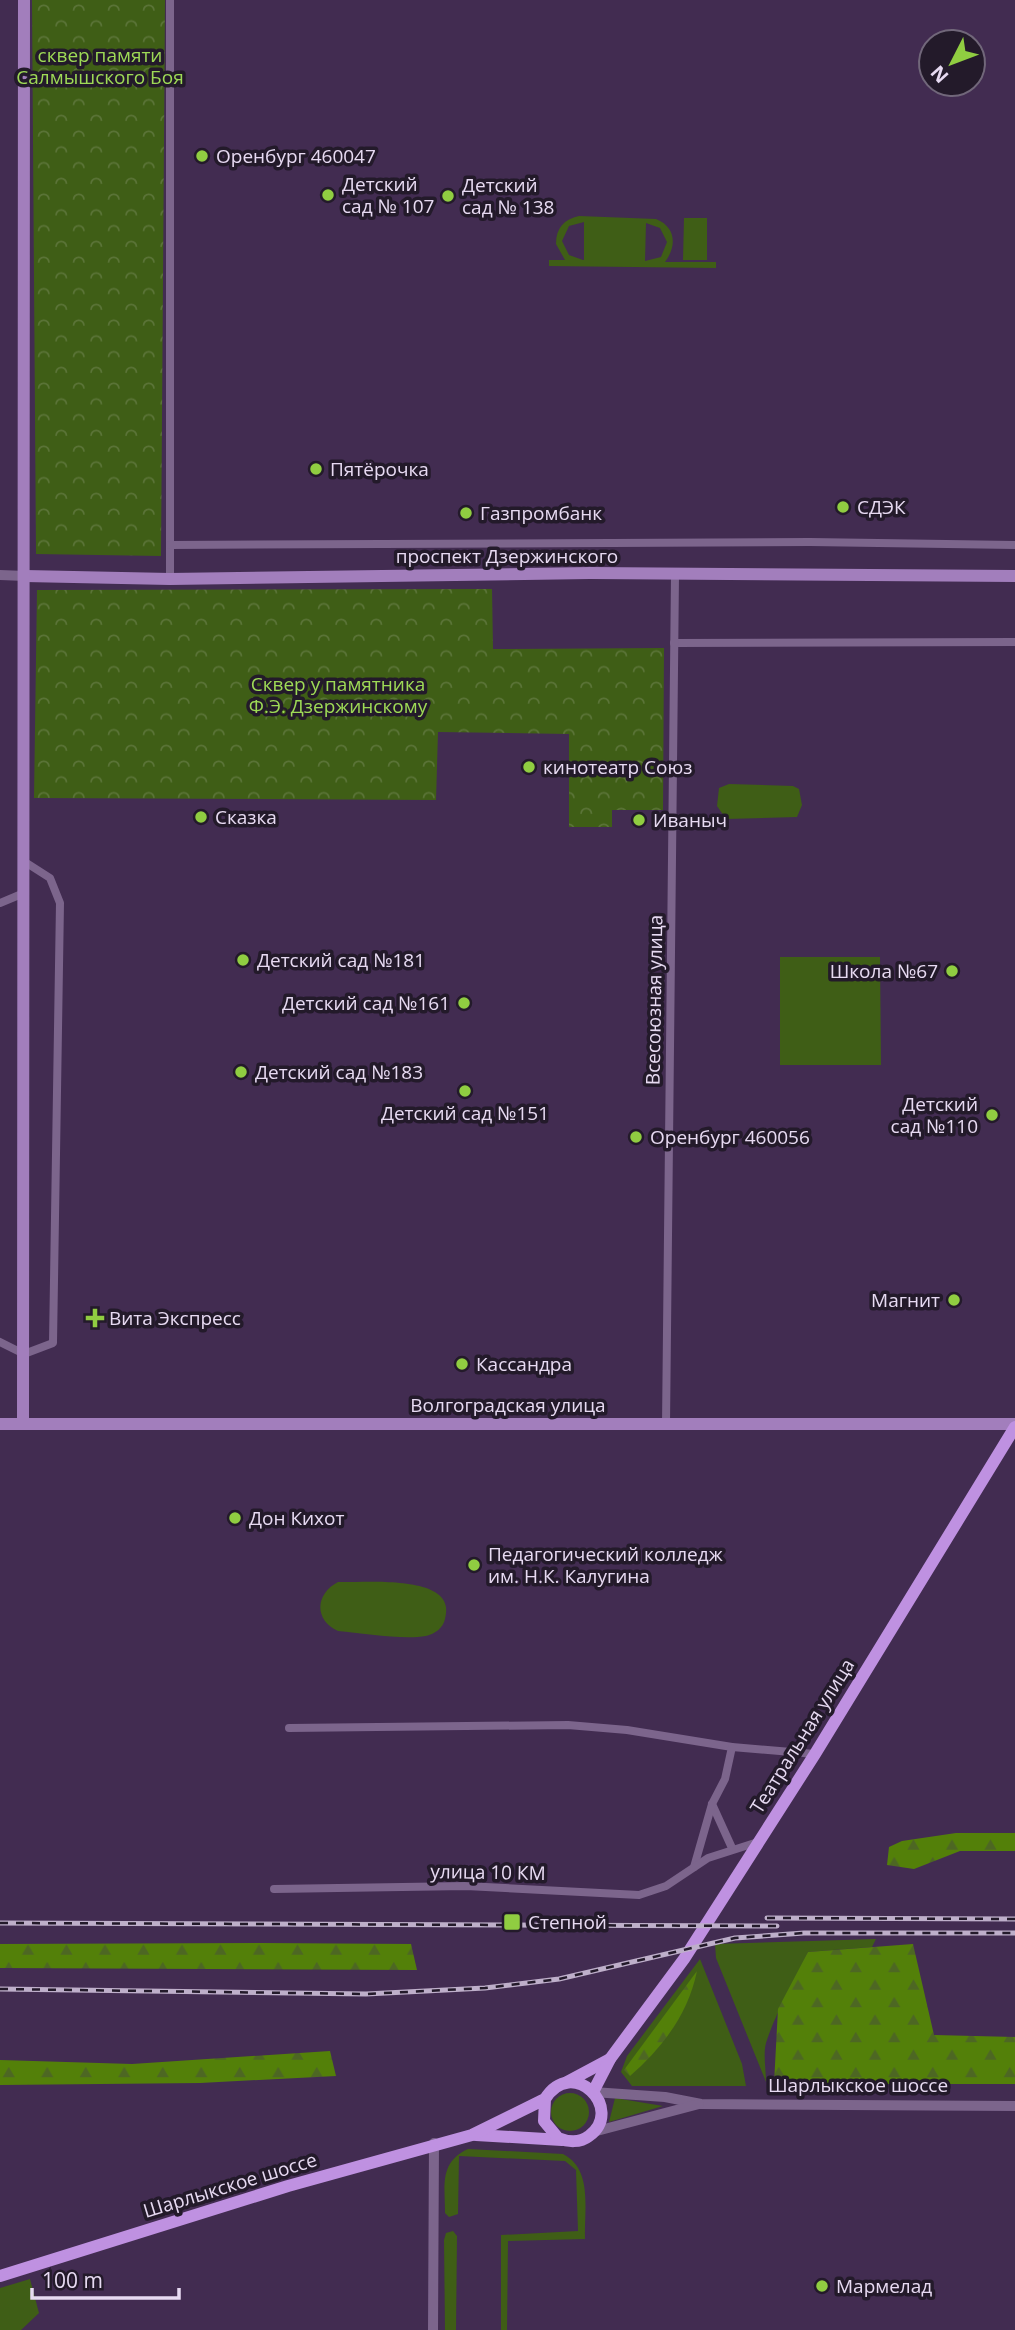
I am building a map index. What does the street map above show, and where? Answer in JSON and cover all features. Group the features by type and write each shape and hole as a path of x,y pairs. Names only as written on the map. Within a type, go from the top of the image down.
{"main road":[{"path":"23,1423 24,0"},
{"name":"проспект Дзержинского","path":"25,576 170,579 675,575 1015,576"},
{"name":"Волгоградская улица","path":"0,1424 1015,1425"},
{"name":"Театральная улица","path":"593,2092 610,2059 684,1959 815,1754 1015,1425"},
{"name":"Театральная улица","path":"565,2083 610,2059"},
{"path":"565,2083 580,2084 593,2092 601,2112 593,2132 578,2141 562,2140 553,2134 544,2121 545,2099 553,2089 565,2083"},
{"name":"Шарлыкское шоссе","path":"0,2276 435,2143 472,2135 545,2099"},
{"name":"Шарлыкское шоссе","path":"472,2135 562,2140"}],"street":[{"path":"170,0 170,579"},
{"path":"170,545 810,542 1015,545"},
{"name":"проспект Дзержинского","path":"0,575 25,576"},
{"name":"Всесоюзная улица","path":"666,1425 675,575"},
{"path":"674,643 1015,642"},
{"path":"0,1342 24,1354 53,1343 60,903 50,878 25,862"},
{"path":"0,903 24,893"},
{"path":"289,1728 568,1725 627,1730 732,1747 815,1754"},
{"path":"694,1867 712,1804 725,1779 732,1747"},
{"path":"712,1804 732,1849"},
{"name":"улица 10 КМ","path":"274,1889 466,1886 639,1895 666,1886 694,1867 732,1849 758,1842"},
{"name":"Шарлыкское шоссе","path":"593,2092 665,2097 701,2104 1015,2106"},
{"name":"Шарлыкское шоссе","path":"593,2132 701,2104"},
{"path":"433,2330 435,2143"}],"green space":[{"name":"сквер памяти Салмышского Боя","path":"32,0 165,0 161,556 36,554"},
{"path":"574,217 656,219 663,222 671,232 673,243 665,262 716,262 716,268 549,266 549,260 565,260 556,244 557,233 565,222","holes":["584,222 584,260 583,260 569,255 562,241 569,226","646,223 660,228 667,242 661,257 645,261"]},
{"path":"684,218 707,218 707,260 683,260"},
{"name":"Сквер у памятника Ф.Э. Дзержинскому","path":"492,589 493,649 664,648 663,810 612,810 612,827 569,827 569,734 438,732 436,800 34,798 37,590"},
{"path":"729,784 793,786 799,789 802,805 797,817 726,819 717,806 719,788"},
{"path":"780,957 880,957 881,1065 780,1065"},
{"path":"338,1582 387,1582 424,1587 438,1594 445,1604 444,1622 432,1634 416,1637 338,1631 325,1620 320,1607 325,1593"},
{"path":"956,1833 1015,1833 1015,1851 960,1851 914,1869 887,1865 889,1847 902,1841"},
{"path":"876,1939 872,1947 808,1952 766,2043 766,2082 716,1958 715,1944"},
{"path":"0,1944 411,1944 417,1970 0,1968"},
{"path":"913,1944 934,2035 1015,2037 1015,2084 774,2084 778,2009 808,1952"},
{"path":"700,1959 742,2064 746,2086 632,2086 621,2072 627,2056"},
{"path":"697,1971 681,2015 653,2053 630,2076 624,2070"},
{"path":"330,2051 336,2076 200,2083 0,2085 0,2060 132,2064"},
{"path":"570,2093 583,2099 589,2112 583,2125 570,2131 557,2125 551,2112 557,2099"},
{"path":"615,2098 663,2106 609,2122"},
{"path":"468,2149 563,2154 573,2161 583,2180 586,2203 585,2239 508,2241 507,2330 501,2330 501,2235 578,2231 576,2170 565,2161 459,2156 458,2214 449,2217 445,2213 448,2168 459,2154"},
{"path":"453,2231 457,2236 456,2330 445,2330 444,2240 446,2233"},
{"path":"30,2279 39,2313 21,2330 0,2330 0,2288"}],"railway":[{"path":"767,1918 1015,1919"},
{"path":"0,1923 777,1926"},
{"path":"0,1989 366,1994 485,1988 559,1979 735,1938 804,1933 1015,1933"}],"place":[{"name":"Оренбург 460047","path":"202,156"},
{"name":"Детский сад № 107","path":"328,195"},
{"name":"Детский сад № 138","path":"448,196"},
{"name":"Пятёрочка","path":"316,469"},
{"name":"СДЭК","path":"843,507"},
{"name":"Газпромбанк","path":"466,513"},
{"name":"кинотеатр Союз","path":"529,767"},
{"name":"Сказка","path":"201,817"},
{"name":"Иваныч","path":"639,820"},
{"name":"Детский сад №181","path":"243,960"},
{"name":"Школа №67","path":"952,971"},
{"name":"Детский сад №161","path":"464,1003"},
{"name":"Детский сад №183","path":"241,1072"},
{"name":"Детский сад №151","path":"465,1091"},
{"name":"Детский сад №110","path":"992,1115"},
{"name":"Оренбург 460056","path":"636,1137"},
{"name":"Магнит","path":"954,1300"},
{"name":"Вита Экспресс","path":"95,1318"},
{"name":"Кассандра","path":"462,1364"},
{"name":"Дон Кихот","path":"235,1518"},
{"name":"Педагогический колледж им. Н.К. Калугина","path":"474,1565"},
{"name":"Степной","path":"512,1922"},
{"name":"Мармелад","path":"822,2286"}]}
